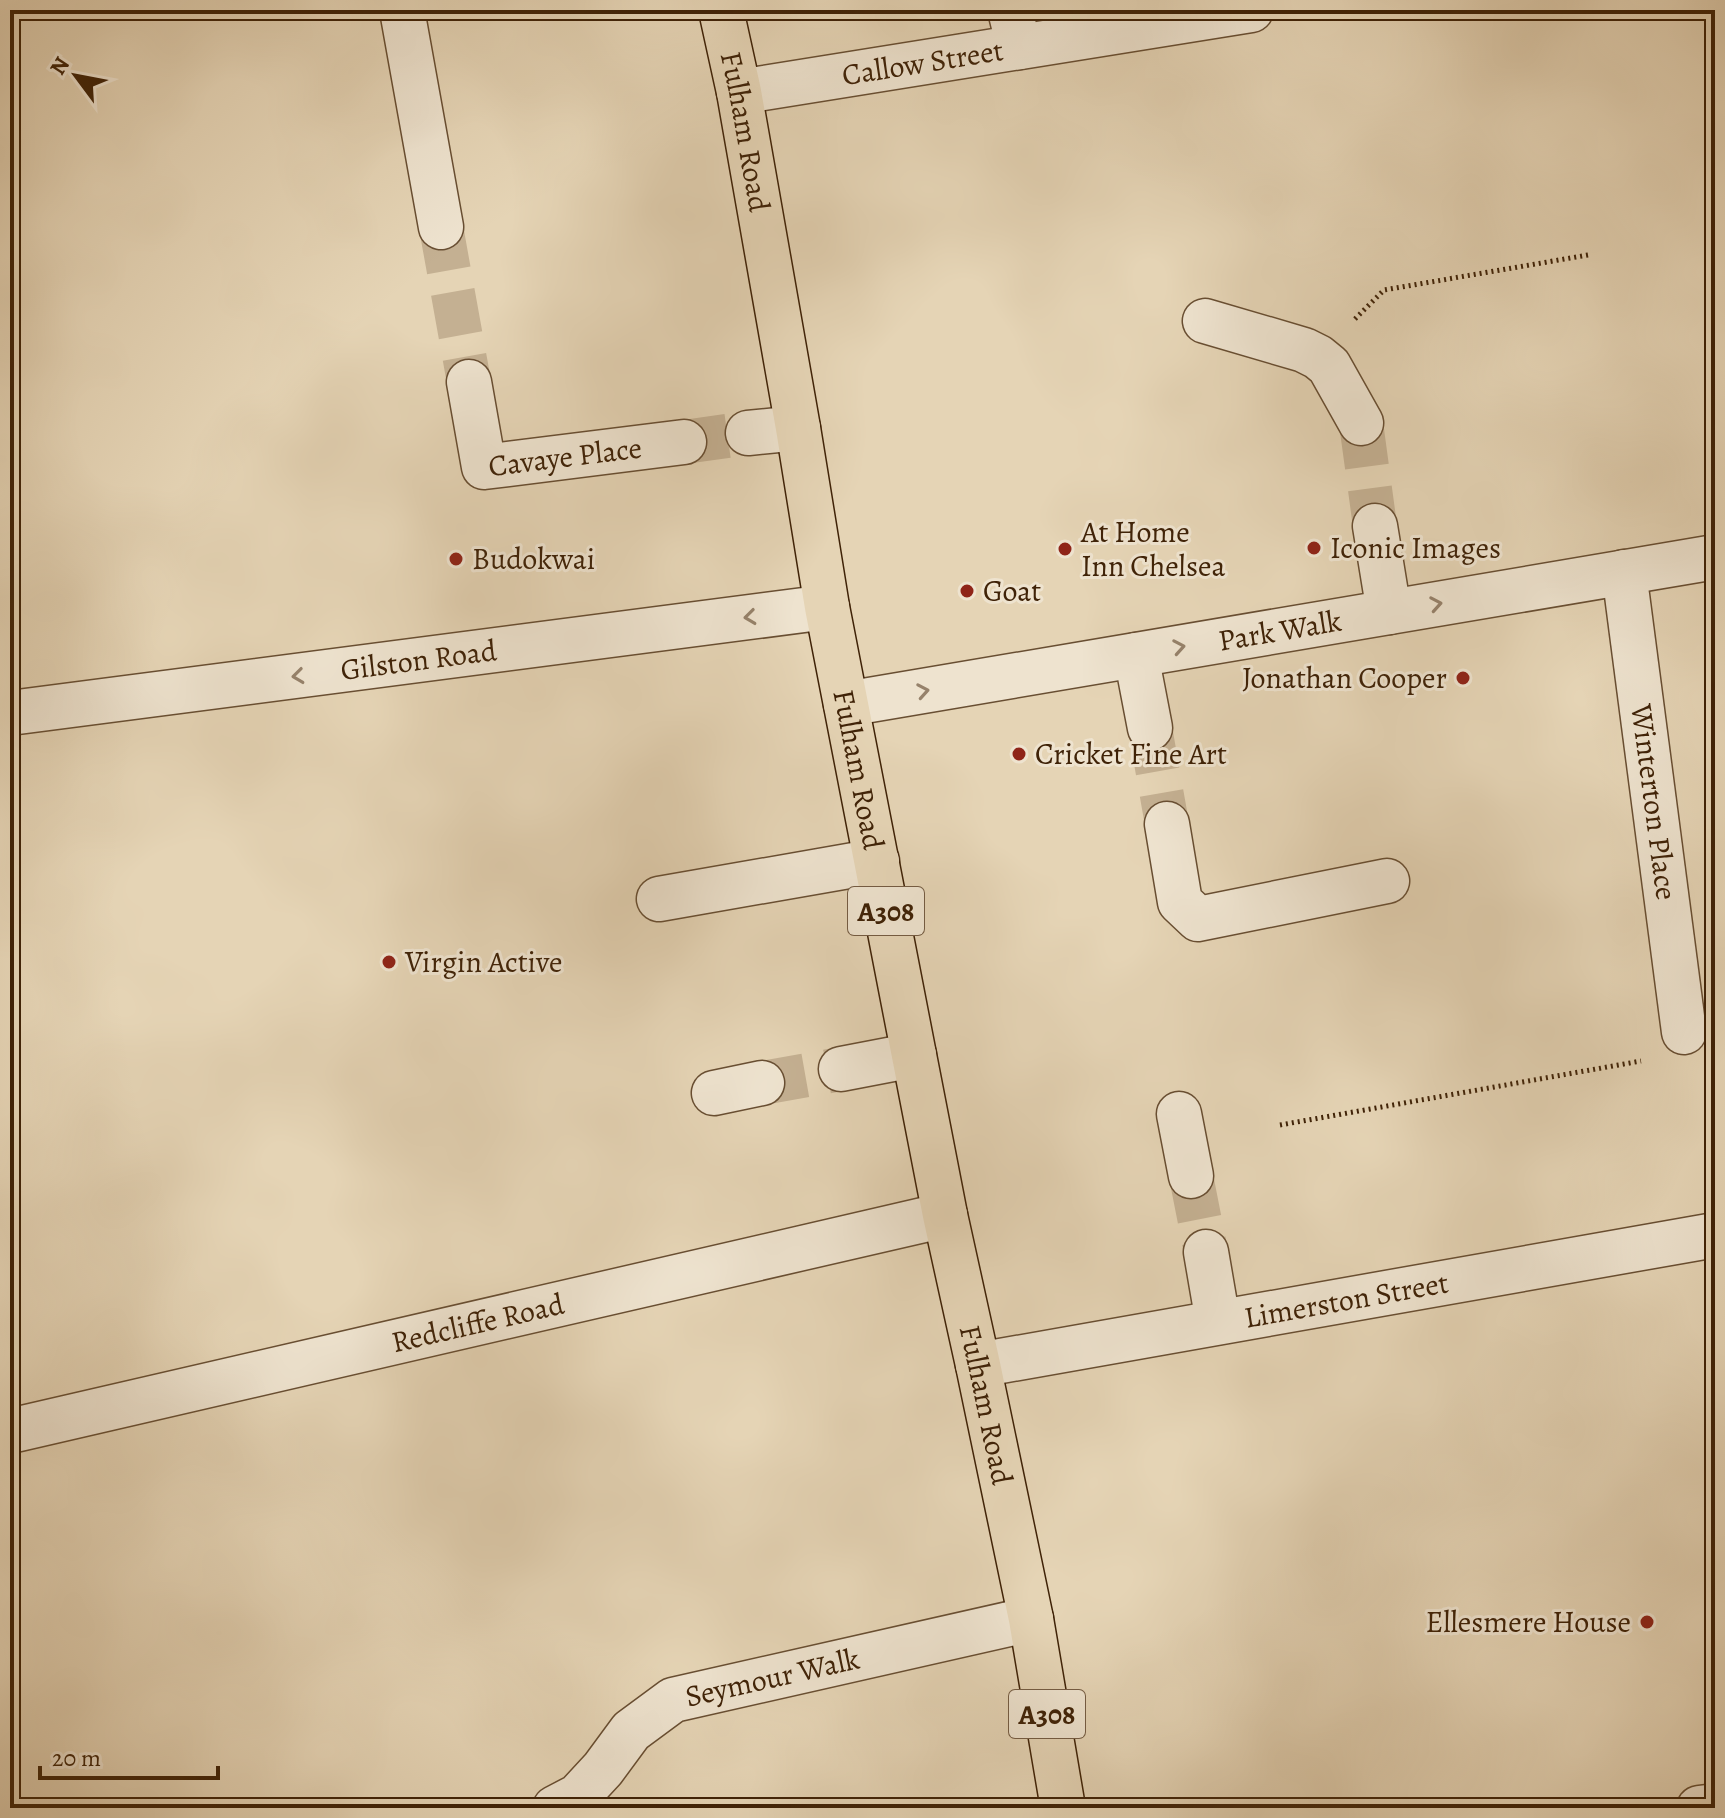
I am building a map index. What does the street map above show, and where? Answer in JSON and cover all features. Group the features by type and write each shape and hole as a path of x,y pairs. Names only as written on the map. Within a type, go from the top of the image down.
{"main road":[{"name":"Fulham Road","path":"721,10 739,92 827,607 945,1215 1031,1619 1063,1808"}],"street":[{"path":"402,10 441,227"},
{"name":"Callow Street","path":"739,92 1014,28 1251,10"},
{"path":"1205,321 1304,350 1318,357 1329,366 1361,423"},
{"name":"Cavaye Place","path":"469,382 484,467 684,442"},
{"path":"748,433 798,428"},
{"path":"1375,526 1389,612"},
{"name":"Park Walk","path":"846,704 1715,557"},
{"name":"Winterton Place","path":"1624,572 1684,1032"},
{"name":"Gilston Road","path":"10,713 827,607"},
{"path":"1136,655 1150,728"},
{"path":"1167,824 1180,902 1198,919 1387,881"},
{"path":"659,899 877,861"},
{"path":"841,1069 914,1055"},
{"path":"714,1093 762,1083"},
{"path":"1179,1114 1191,1176"},
{"name":"Redcliffe Road","path":"10,1431 945,1215"},
{"name":"Limerston Street","path":"978,1365 1715,1235"},
{"path":"1206,1252 1218,1322"},
{"name":"Seymour Walk","path":"555,1808 578,1796 631,1731 673,1700 1031,1619"},
{"path":"1699,1808 1715,1806"}],"path":[{"path":"1318,357 1384,290 1588,255"},
{"path":"1280,1125 1641,1061"}],"tunnel":[{"path":"441,227 469,382"},
{"path":"1361,423 1375,526"},
{"path":"684,442 748,433"},
{"path":"1150,728 1167,824"},
{"path":"762,1083 841,1069"},
{"path":"1191,1176 1206,1252"}],"place":[{"name":"Iconic Images","path":"1314,548"},
{"name":"At Home Inn Chelsea","path":"1065,549"},
{"name":"Budokwai","path":"456,559"},
{"name":"Goat","path":"967,591"},
{"name":"Jonathan Cooper","path":"1463,678"},
{"name":"Cricket Fine Art","path":"1019,754"},
{"name":"Virgin Active","path":"389,962"},
{"name":"Ellesmere House","path":"1647,1622"}]}
